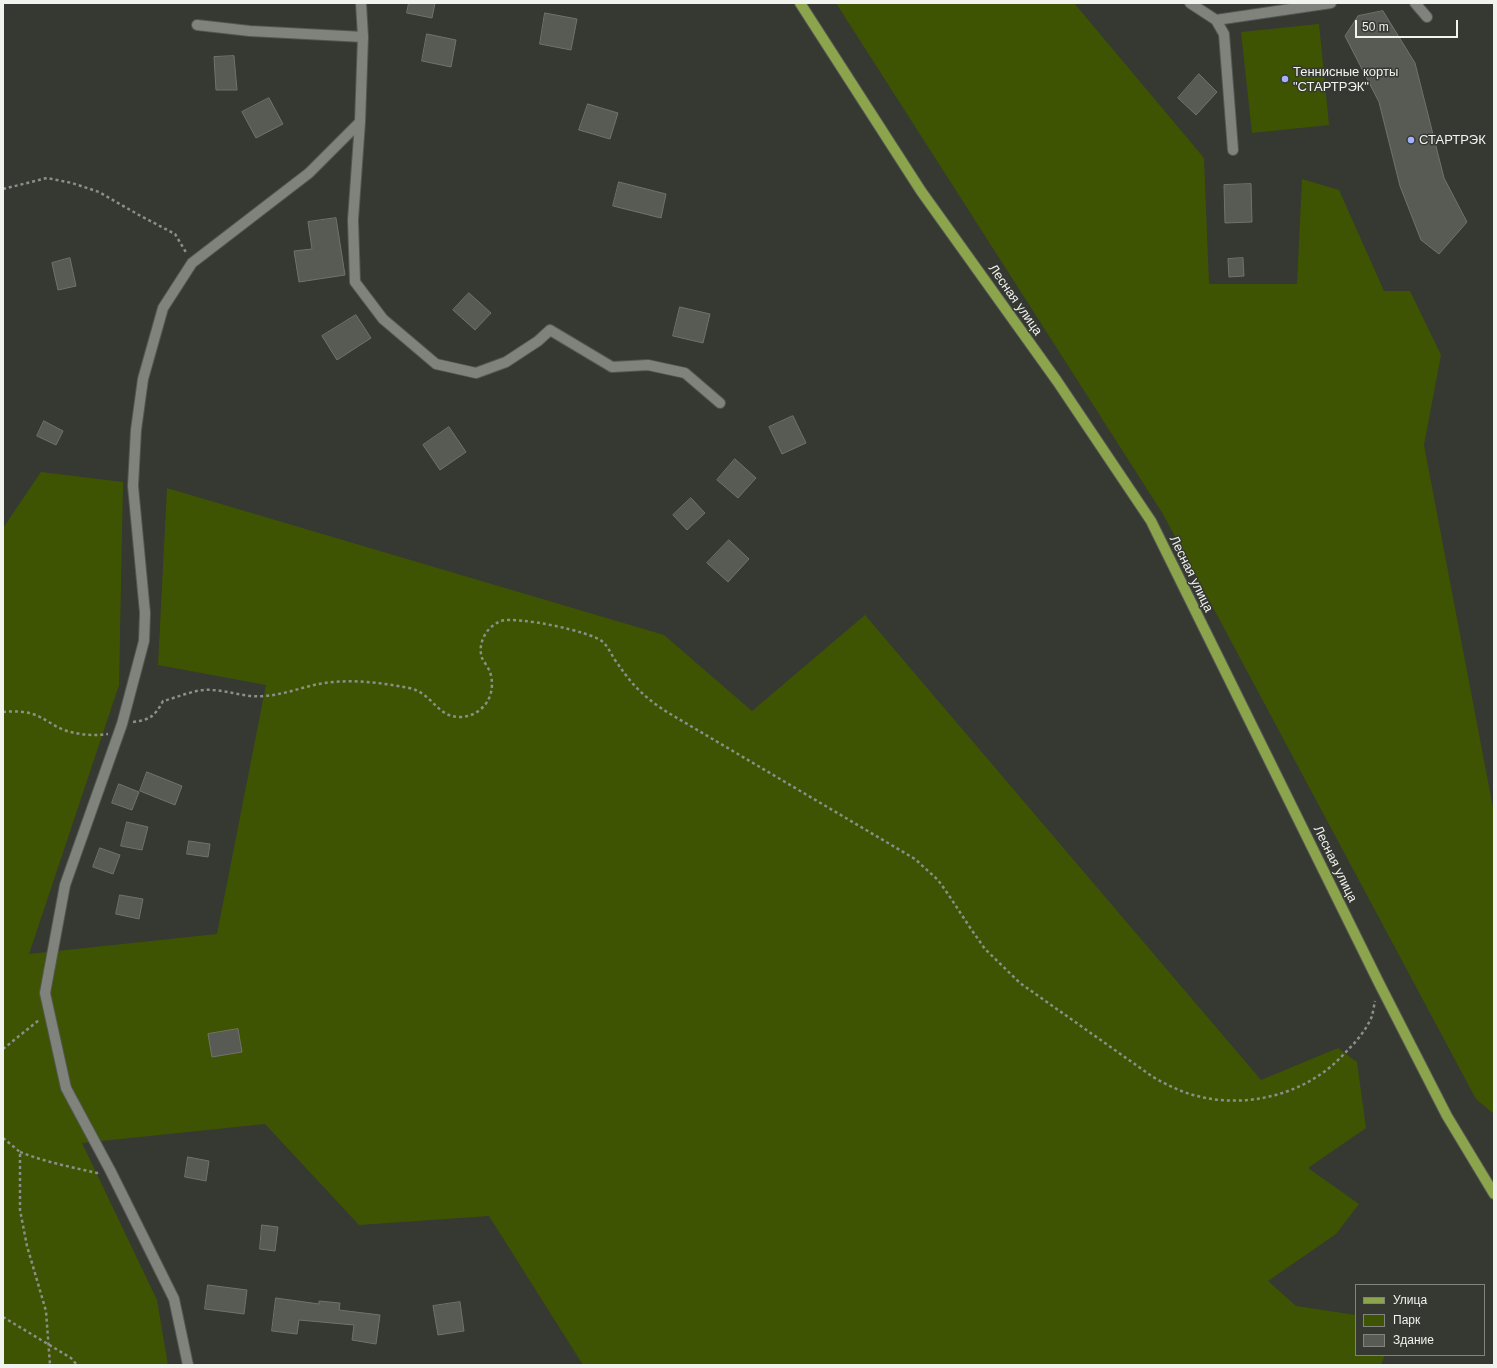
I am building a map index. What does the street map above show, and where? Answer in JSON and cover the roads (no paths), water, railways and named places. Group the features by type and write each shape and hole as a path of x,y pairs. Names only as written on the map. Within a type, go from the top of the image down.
{"main road":[{"name":"Лесная улица","path":"800,3 921,191 1057,381 1151,521 1379,983 1447,1116 1494,1194"}],"street":[{"path":"361,3 362,38 360,122 353,220 355,282 383,319 436,364 476,373 506,362 538,341 550,330 612,367 648,365 685,373 720,403"},
{"path":"1190,3 1216,20 1224,34 1233,150"},
{"path":"1216,20 1331,3"},
{"path":"1415,3 1427,17"},
{"path":"198,25 250,31 362,38"},
{"path":"188,1365 174,1299 110,1170 66,1088 45,993 65,885 122,724 144,641 145,613 133,486 136,430 143,378 163,308 192,263 309,173 360,122"}],"place":[{"name":"Теннисные корты \"СТАРТРЭК\"","path":"1285,79"},
{"name":"СТАРТРЭК","path":"1411,140"}]}
